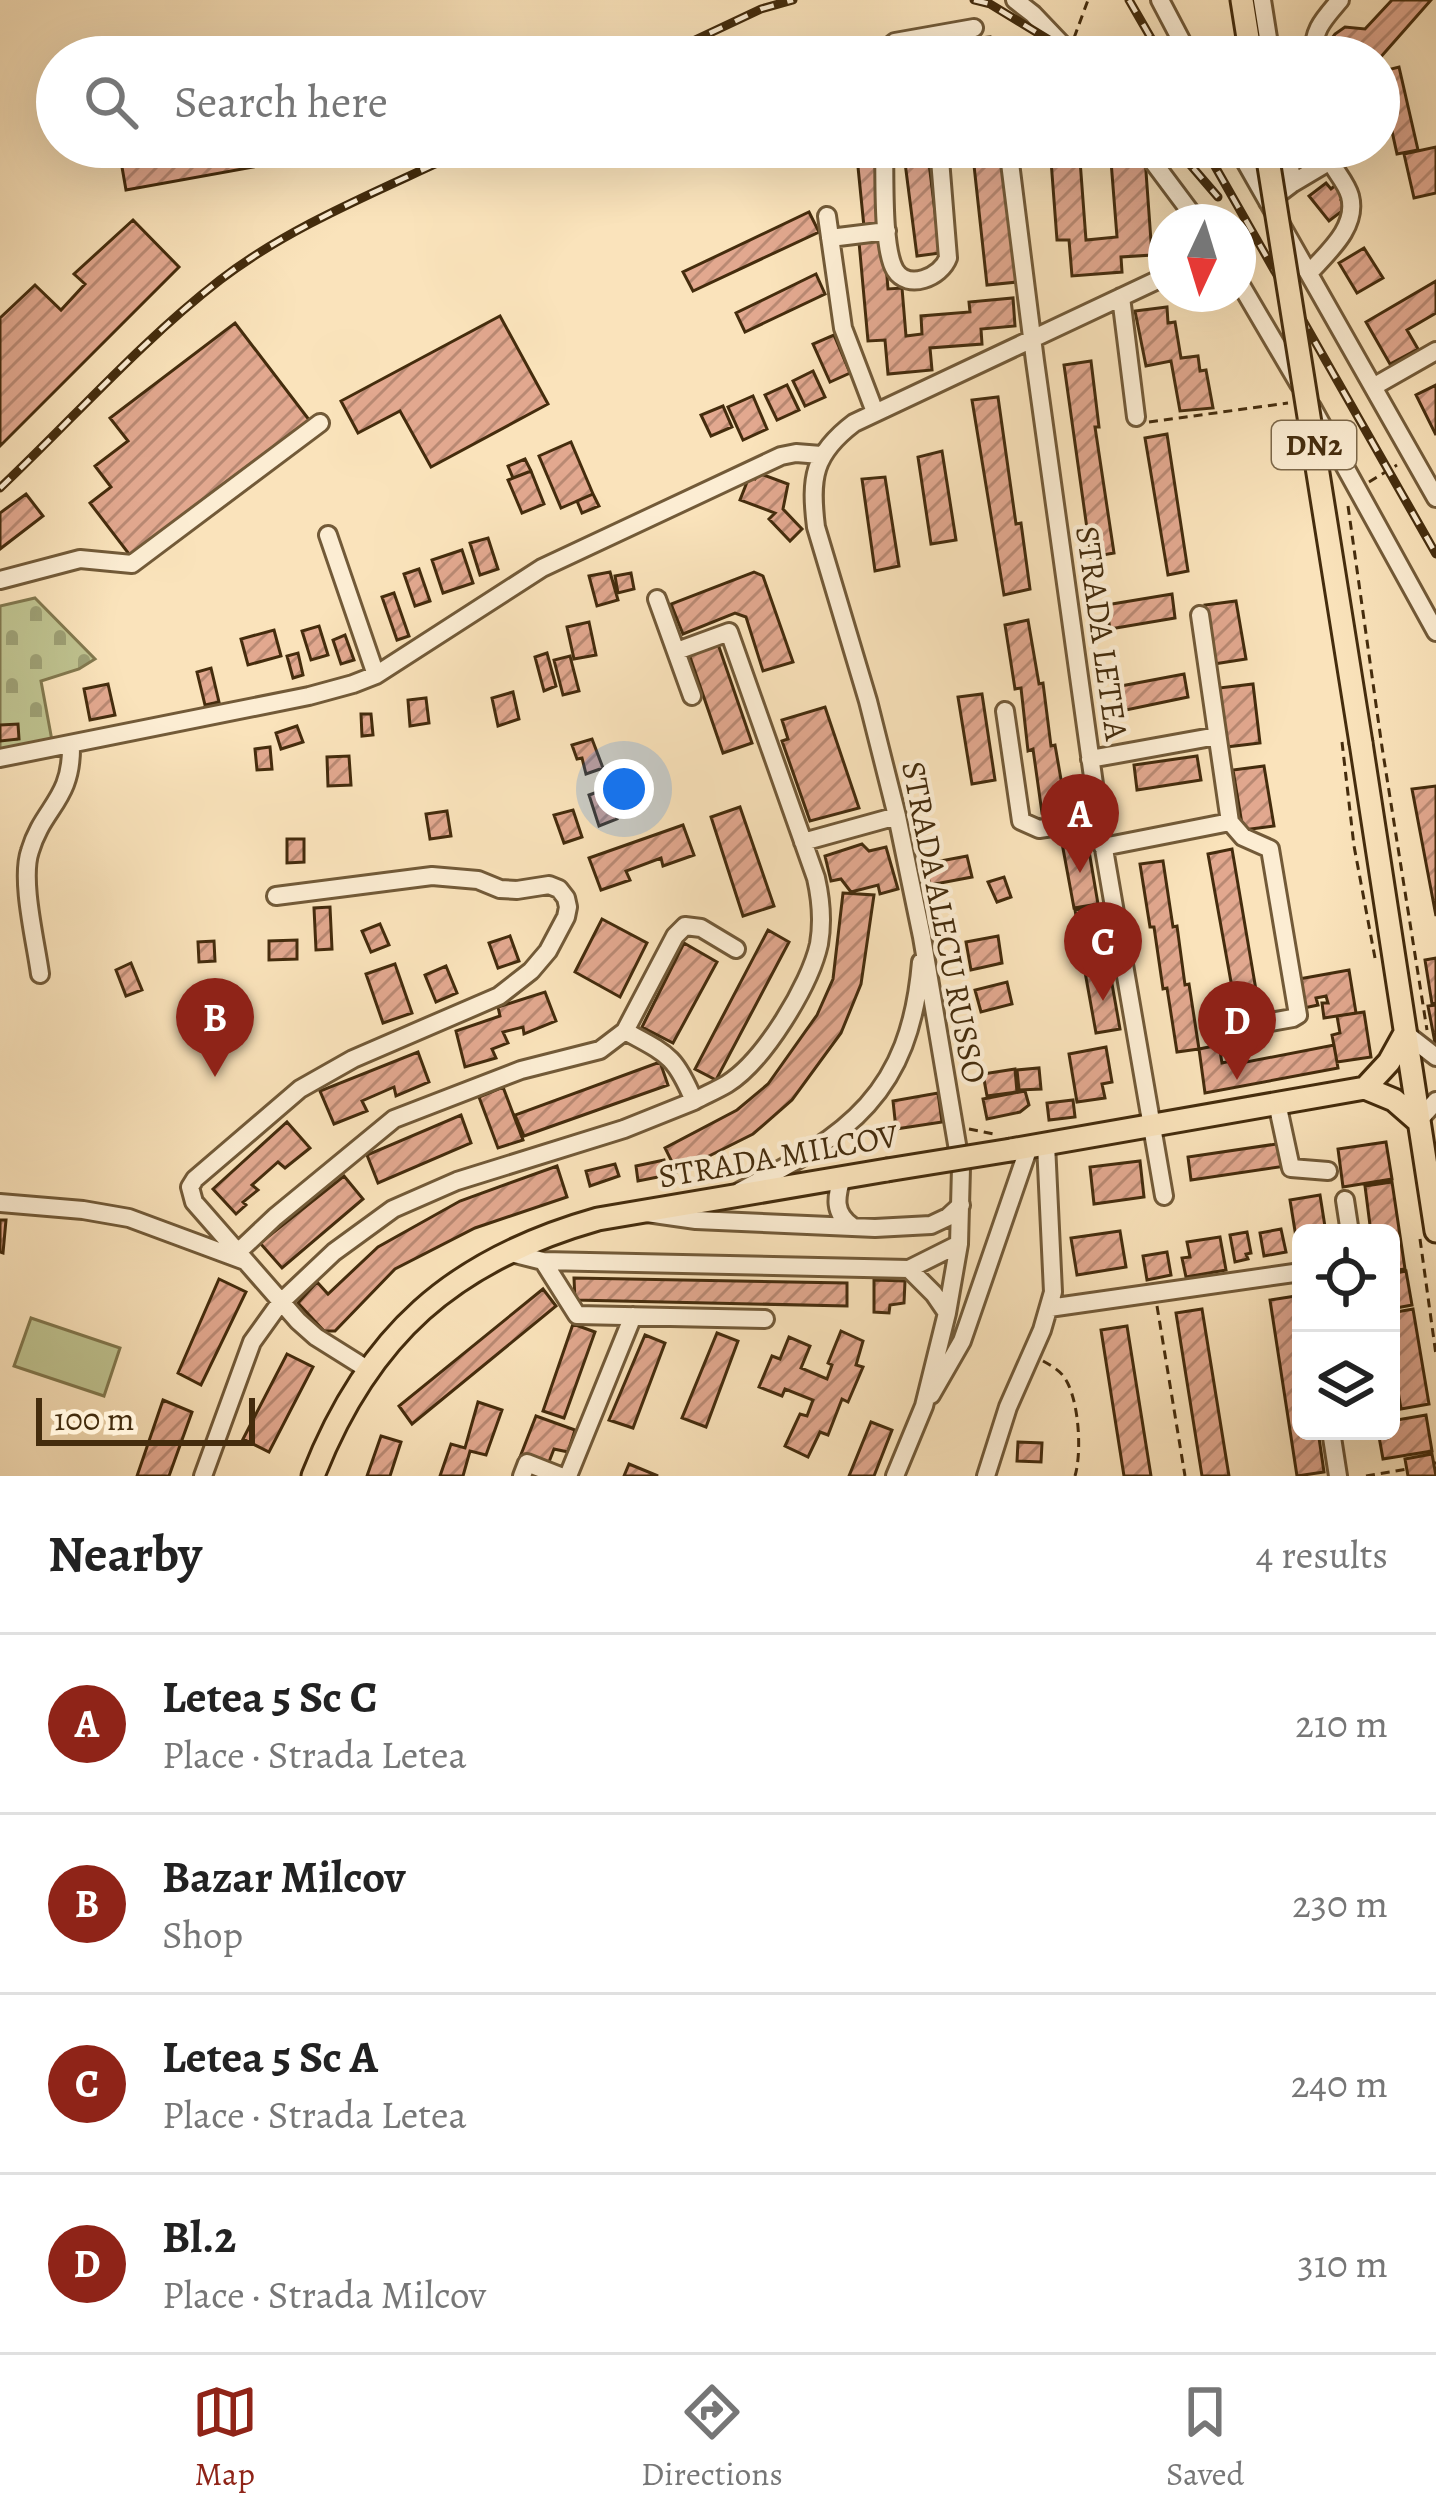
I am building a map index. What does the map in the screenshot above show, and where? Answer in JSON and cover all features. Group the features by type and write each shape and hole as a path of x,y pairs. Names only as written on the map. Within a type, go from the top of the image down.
{"main road":[{"path":"1242,0 1248,36"},
{"name":"DN2","path":"1269,168 1436,1231"},
{"path":"1405,1033 1365,1088 1394,1100 1418,1121"},
{"name":"STRADA MILCOV","path":"313,1476 338,1418 367,1370 420,1310 507,1252 568,1228 1365,1088"}],"street":[{"path":"1015,0 1053,36"},
{"path":"1160,0 1179,36"},
{"path":"1262,0 1268,36"},
{"path":"1314,36 1340,0"},
{"path":"925,36 974,28"},
{"path":"885,168 892,266 909,280 933,278 948,258 941,168"},
{"name":"STRADA LETEA","path":"1011,168 1103,848 1165,1196"},
{"path":"1158,168 1185,204"},
{"path":"1249,168 1436,498"},
{"path":"1290,168 1292,183"},
{"path":"1268,202 1311,168"},
{"path":"1309,273 1349,222 1349,193 1336,168"},
{"path":"827,216 843,328 875,412"},
{"path":"830,238 887,231"},
{"path":"0,758 308,697 376,675 528,577 602,538 781,456 820,455 837,436 875,412 1148,284"},
{"path":"1121,297 1136,417"},
{"path":"1256,308 1352,497 1436,632"},
{"path":"1373,387 1436,351"},
{"path":"0,580 80,559 132,564 320,423"},
{"name":"STRADA ALECU RUSSO","path":"820,455 812,498 815,527 897,816 961,1168 959,1244 924,1406"},
{"path":"328,535 376,675"},
{"path":"657,599 692,696"},
{"path":"1199,615 1230,822 1244,837 1270,849 1298,1015 1252,1025"},
{"path":"203,1476 252,1342 280,1303 334,1252 393,1209 458,1181 624,1129 694,1101 730,1083 772,1038 812,968 822,921 820,900 729,632 677,651"},
{"path":"1005,711 1021,821 1039,829 1099,820"},
{"path":"1090,759 1217,736"},
{"path":"40,974 27,862 30,847 72,770 71,746"},
{"path":"803,842 897,816"},
{"path":"1103,848 1230,822"},
{"path":"276,896 432,876 478,880 500,889 549,885 559,889 568,908 548,952 499,996 353,1059 300,1089 190,1187 194,1202 280,1303 316,1337 367,1370"},
{"path":"242,1257 292,1202 394,1119 521,1070 600,1050 625,1031 685,926 701,928 736,949"},
{"path":"726,1198 791,1165 843,1131 884,1085 911,1023 922,937"},
{"path":"625,1031 668,1054 694,1101"},
{"path":"1405,1033 1436,1057"},
{"path":"1418,1121 1436,1101"},
{"path":"1277,1103 1291,1168 1328,1171"},
{"path":"986,1476 1008,1407 1049,1308 1053,1276 1029,1147"},
{"name":"STRADA ALECU RUSSO","path":"895,1476 924,1406 962,1341 1029,1147"},
{"path":"842,1177 837,1208 853,1226"},
{"path":"1345,1200 1349,1224"},
{"path":"0,1203 129,1218 242,1257"},
{"path":"640,1212 696,1220 875,1228 931,1225 961,1205"},
{"path":"507,1252 543,1261 909,1269 959,1244"},
{"path":"543,1261 577,1315 765,1319"},
{"path":"909,1269 947,1313"},
{"path":"1049,1308 1292,1272"},
{"path":"522,1476 527,1463 564,1476 633,1316"},
{"path":"1332,1440 1338,1476"}],"path":[{"path":"1077,36 1088,0"},
{"path":"1136,417 1141,423 1296,402"},
{"path":"1412,457 1352,497 1382,747 1428,1034"},
{"path":"971,1129 994,1133"},
{"path":"1155,1293 1185,1476"},
{"path":"1031,1354 1066,1379 1079,1447 1075,1476"},
{"path":"1366,1476 1406,1469"}],"green space":[{"path":"35,598 95,659 41,681 53,746 0,754 0,606"},
{"path":"31,1318 120,1348 104,1396 14,1366"}],"building":[{"path":"1392,0 1431,0 1399,36 1334,36 1345,27 1365,29"},
{"path":"1400,71 1418,150 1400,153"},
{"path":"1436,147 1436,193 1414,198 1404,154"},
{"path":"122,168 247,168 126,190"},
{"path":"858,168 880,168 886,225 864,227"},
{"path":"906,168 930,168 940,253 917,256"},
{"path":"974,168 1004,168 1017,282 987,285"},
{"path":"1052,168 1081,168 1086,240 1117,237 1112,168 1146,168 1148,255 1121,257 1122,272 1072,276 1069,240 1057,240"},
{"path":"1326,183 1331,189 1337,184 1346,196 1341,200 1346,208 1329,221 1309,196"},
{"path":"809,212 819,232 693,291 683,272"},
{"path":"133,220 179,267 0,446 0,318 35,285 61,310 85,284 74,274"},
{"path":"884,240 888,289 902,288 906,336 922,334 921,316 970,312 969,302 1013,298 1015,326 981,329 982,344 930,348 932,370 888,374 885,340 868,341 859,242"},
{"path":"1364,248 1383,278 1357,293 1339,263"},
{"path":"816,274 825,294 745,332 736,313"},
{"path":"1436,281 1436,313 1407,330 1418,349 1390,364 1366,322"},
{"path":"1135,311 1167,312 1168,323 1175,322 1181,358 1198,356 1200,371 1206,370 1213,408 1180,411 1171,361 1146,366"},
{"path":"500,316 548,404 431,467 400,411 358,433 341,401"},
{"path":"235,323 310,421 132,558 90,503 111,487 95,466 128,441 110,418"},
{"path":"834,335 850,373 830,382 813,344"},
{"path":"1091,361 1099,427 1095,427 1114,553 1091,557 1064,365"},
{"path":"813,371 825,397 805,406 793,381"},
{"path":"787,385 799,410 777,420 765,395"},
{"path":"1436,385 1436,435 1416,395"},
{"path":"753,396 767,429 743,440 728,407"},
{"path":"998,397 1030,589 1004,595 972,400"},
{"path":"723,406 732,427 711,436 701,415"},
{"path":"1167,434 1188,571 1168,575 1145,438"},
{"path":"571,442 593,494 561,508 539,456"},
{"path":"942,451 956,540 931,544 918,457"},
{"path":"525,459 531,471 513,478 508,466"},
{"path":"531,471 544,504 522,513 508,480"},
{"path":"758,473 788,484 783,509 802,529 790,541 769,519 775,513 740,500 749,477 755,479"},
{"path":"885,477 899,566 875,571 862,479"},
{"path":"26,494 43,516 0,549 0,513"},
{"path":"593,494 599,506 582,513 577,501"},
{"path":"488,538 498,569 480,575 470,543"},
{"path":"462,550 473,583 443,593 432,560"},
{"path":"419,569 430,601 415,606 404,574"},
{"path":"610,572 618,600 597,606 589,576"},
{"path":"754,572 763,576 793,662 763,671 746,617 735,613 683,634 671,604"},
{"path":"631,573 634,589 618,593 615,576"},
{"path":"394,593 409,636 397,640 382,597"},
{"path":"1172,594 1175,618 1110,629 1106,605"},
{"path":"1236,601 1246,659 1214,664 1205,605"},
{"path":"1028,620 1066,808 1042,813 1005,625"},
{"path":"589,622 596,655 574,659 567,627"},
{"path":"319,626 328,655 311,660 302,631"},
{"path":"274,630 281,656 248,665 241,639"},
{"path":"345,635 354,660 341,664 333,640"},
{"path":"718,644 752,743 723,753 689,654"},
{"path":"298,653 303,675 293,678 287,656"},
{"path":"547,653 556,686 544,691 535,657"},
{"path":"570,656 579,691 563,695 554,660"},
{"path":"211,668 219,702 205,705 197,672"},
{"path":"1184,674 1188,697 1126,710 1121,686"},
{"path":"108,684 115,715 90,720 84,689"},
{"path":"1253,684 1260,743 1226,747 1219,688"},
{"path":"513,692 519,719 498,726 492,698"},
{"path":"982,694 995,780 972,784 958,697"},
{"path":"426,698 429,723 410,726 408,700"},
{"path":"825,707 859,808 810,821 782,741 788,739 782,720"},
{"path":"361,714 371,714 373,735 362,736"},
{"path":"18,724 19,739 0,741 0,725"},
{"path":"297,726 303,742 281,749 276,733"},
{"path":"592,739 603,768 586,774 572,745"},
{"path":"270,747 272,769 257,770 255,749"},
{"path":"349,756 351,785 328,786 327,757"},
{"path":"1197,756 1201,780 1137,790 1134,765"},
{"path":"1264,766 1274,826 1243,830 1233,770"},
{"path":"1436,786 1436,916 1412,789"},
{"path":"606,789 617,819 599,826 589,795"},
{"path":"740,807 774,906 743,916 711,817"},
{"path":"573,810 582,837 564,843 554,815"},
{"path":"447,811 451,836 430,839 426,814"},
{"path":"683,825 694,855 663,866 661,858 626,871 630,880 601,890 589,858"},
{"path":"287,839 304,839 304,862 287,863"},
{"path":"1087,839 1098,904 1074,908 1062,843"},
{"path":"862,844 869,851 886,847 898,889 880,894 878,885 851,892 841,879 831,881 825,856"},
{"path":"1232,849 1256,990 1233,993 1208,854"},
{"path":"967,856 972,877 930,885 925,864"},
{"path":"1163,861 1199,1049 1177,1052 1140,864"},
{"path":"1004,877 1011,897 997,902 988,882"},
{"path":"843,893 874,895 861,984 841,1033 792,1100 753,1134 677,1172 665,1148 737,1110 768,1084 817,1015 833,979"},
{"path":"1098,906 1109,966 1086,970 1075,910"},
{"path":"330,907 332,949 316,950 314,908"},
{"path":"602,919 647,943 620,997 575,972"},
{"path":"380,924 389,945 371,952 362,931"},
{"path":"768,930 789,942 716,1080 695,1069"},
{"path":"510,936 519,961 498,968 489,943"},
{"path":"998,936 1002,963 971,970 966,942"},
{"path":"297,940 297,959 269,960 269,941"},
{"path":"214,941 215,961 199,962 198,942"},
{"path":"684,943 717,962 673,1043 642,1027"},
{"path":"1436,958 1436,1003 1432,1004 1425,960"},
{"path":"131,963 142,990 126,996 116,970"},
{"path":"395,964 412,1013 383,1023 366,974"},
{"path":"446,966 457,993 436,1002 425,975"},
{"path":"1109,967 1120,1029 1096,1033 1085,972"},
{"path":"1349,970 1356,1013 1324,1018 1326,996 1316,998 1318,1005 1304,1008 1299,979"},
{"path":"1007,982 1012,1004 981,1012 975,990"},
{"path":"545,992 556,1021 524,1034 523,1027 503,1032 508,1043 492,1049 496,1058 465,1067 456,1031 500,1016 498,1007"},
{"path":"1436,1005 1436,1048 1428,1006"},
{"path":"1364,1012 1371,1057 1337,1062 1332,1035 1340,1033 1337,1016"},
{"path":"1219,1045 1222,1063 1231,1061 1231,1065 1334,1045 1338,1068 1205,1093 1199,1049"},
{"path":"1106,1047 1112,1082 1102,1084 1105,1098 1077,1102 1069,1054"},
{"path":"418,1052 429,1082 396,1096 394,1087 362,1101 367,1111 334,1124 320,1091"},
{"path":"660,1062 668,1085 524,1136 515,1115"},
{"path":"1039,1068 1041,1089 1019,1090 1017,1070"},
{"path":"1015,1069 1017,1092 987,1096 983,1074"},
{"path":"503,1087 523,1140 498,1148 479,1097"},
{"path":"1025,1091 1029,1105 1020,1112 987,1119 983,1099"},
{"path":"938,1093 942,1122 896,1129 893,1101"},
{"path":"1073,1100 1075,1117 1049,1120 1047,1103"},
{"path":"461,1115 471,1143 378,1183 367,1155"},
{"path":"287,1122 310,1148 285,1168 278,1162 252,1185 258,1190 236,1214 213,1189"},
{"path":"1386,1142 1392,1179 1343,1187 1338,1149"},
{"path":"1283,1143 1286,1166 1191,1180 1188,1157"},
{"path":"664,1160 668,1175 638,1181 636,1166"},
{"path":"1140,1161 1144,1197 1094,1204 1090,1167"},
{"path":"615,1164 619,1176 590,1186 586,1171"},
{"path":"557,1166 567,1197 475,1228 395,1269 335,1331 324,1331 298,1303 317,1282 328,1294 378,1247 460,1201"},
{"path":"344,1176 363,1199 282,1268 260,1243"},
{"path":"1392,1182 1398,1224 1370,1224 1365,1186"},
{"path":"1320,1195 1325,1224 1294,1224 1290,1200"},
{"path":"0,1220 6,1220 3,1253 0,1252"},
{"path":"1281,1229 1286,1252 1264,1256 1260,1233"},
{"path":"1120,1231 1126,1267 1077,1275 1071,1238"},
{"path":"1247,1232 1251,1253 1246,1254 1248,1259 1235,1262 1230,1235"},
{"path":"1220,1237 1226,1270 1186,1277 1182,1258 1190,1257 1187,1242"},
{"path":"1167,1252 1171,1275 1147,1280 1143,1256"},
{"path":"1406,1271 1412,1305 1400,1307 1400,1272"},
{"path":"574,1278 847,1283 847,1306 575,1300"},
{"path":"219,1279 246,1292 201,1385 178,1373"},
{"path":"874,1280 905,1281 904,1303 890,1305 889,1313 874,1312"},
{"path":"543,1289 556,1306 412,1424 399,1406"},
{"path":"1292,1297 1292,1440 1319,1440 1324,1472 1297,1476 1270,1300"},
{"path":"1202,1309 1229,1476 1202,1476 1176,1313"},
{"path":"1413,1309 1429,1404 1401,1409 1400,1403 1400,1311"},
{"path":"573,1324 595,1332 564,1418 543,1411"},
{"path":"1127,1326 1151,1476 1124,1476 1101,1330"},
{"path":"841,1331 863,1341 856,1365 863,1367 848,1402 842,1399 828,1435 820,1432 808,1457 785,1446 800,1414 807,1416 813,1400 785,1389 782,1396 759,1387 772,1356 780,1359 789,1337 810,1346 801,1368 827,1379"},
{"path":"717,1333 738,1341 706,1427 682,1418"},
{"path":"645,1335 665,1343 633,1428 609,1420"},
{"path":"287,1354 313,1367 269,1452 243,1439"},
{"path":"163,1400 192,1412 169,1476 137,1476"},
{"path":"478,1402 502,1410 486,1455 470,1451 463,1476 440,1476 451,1444 465,1448"},
{"path":"1426,1415 1432,1451 1383,1459 1380,1440 1400,1440 1400,1419"},
{"path":"536,1416 575,1430 568,1452 554,1449 547,1467 520,1457"},
{"path":"871,1422 892,1430 874,1476 849,1476"},
{"path":"381,1436 401,1442 390,1476 367,1476"},
{"path":"1018,1442 1042,1443 1041,1462 1017,1461"},
{"path":"1432,1454 1436,1476 1408,1476 1405,1459"},
{"path":"629,1464 658,1476 624,1476"}],"railway":[{"path":"704,36 761,9 793,0"},
{"path":"974,0 990,4 1043,36"},
{"path":"1129,0 1150,36"},
{"path":"0,488 134,355 220,280 310,224 427,168"},
{"path":"1193,168 1218,197"},
{"path":"1216,168 1436,554"}],"place":[{"name":"Letea 5 Sc C","path":"1080,873"},
{"name":"Letea 5 Sc A","path":"1103,1001"},
{"name":"Bazar Milcov","path":"215,1077"},
{"name":"Bl.2","path":"1237,1080"}]}
